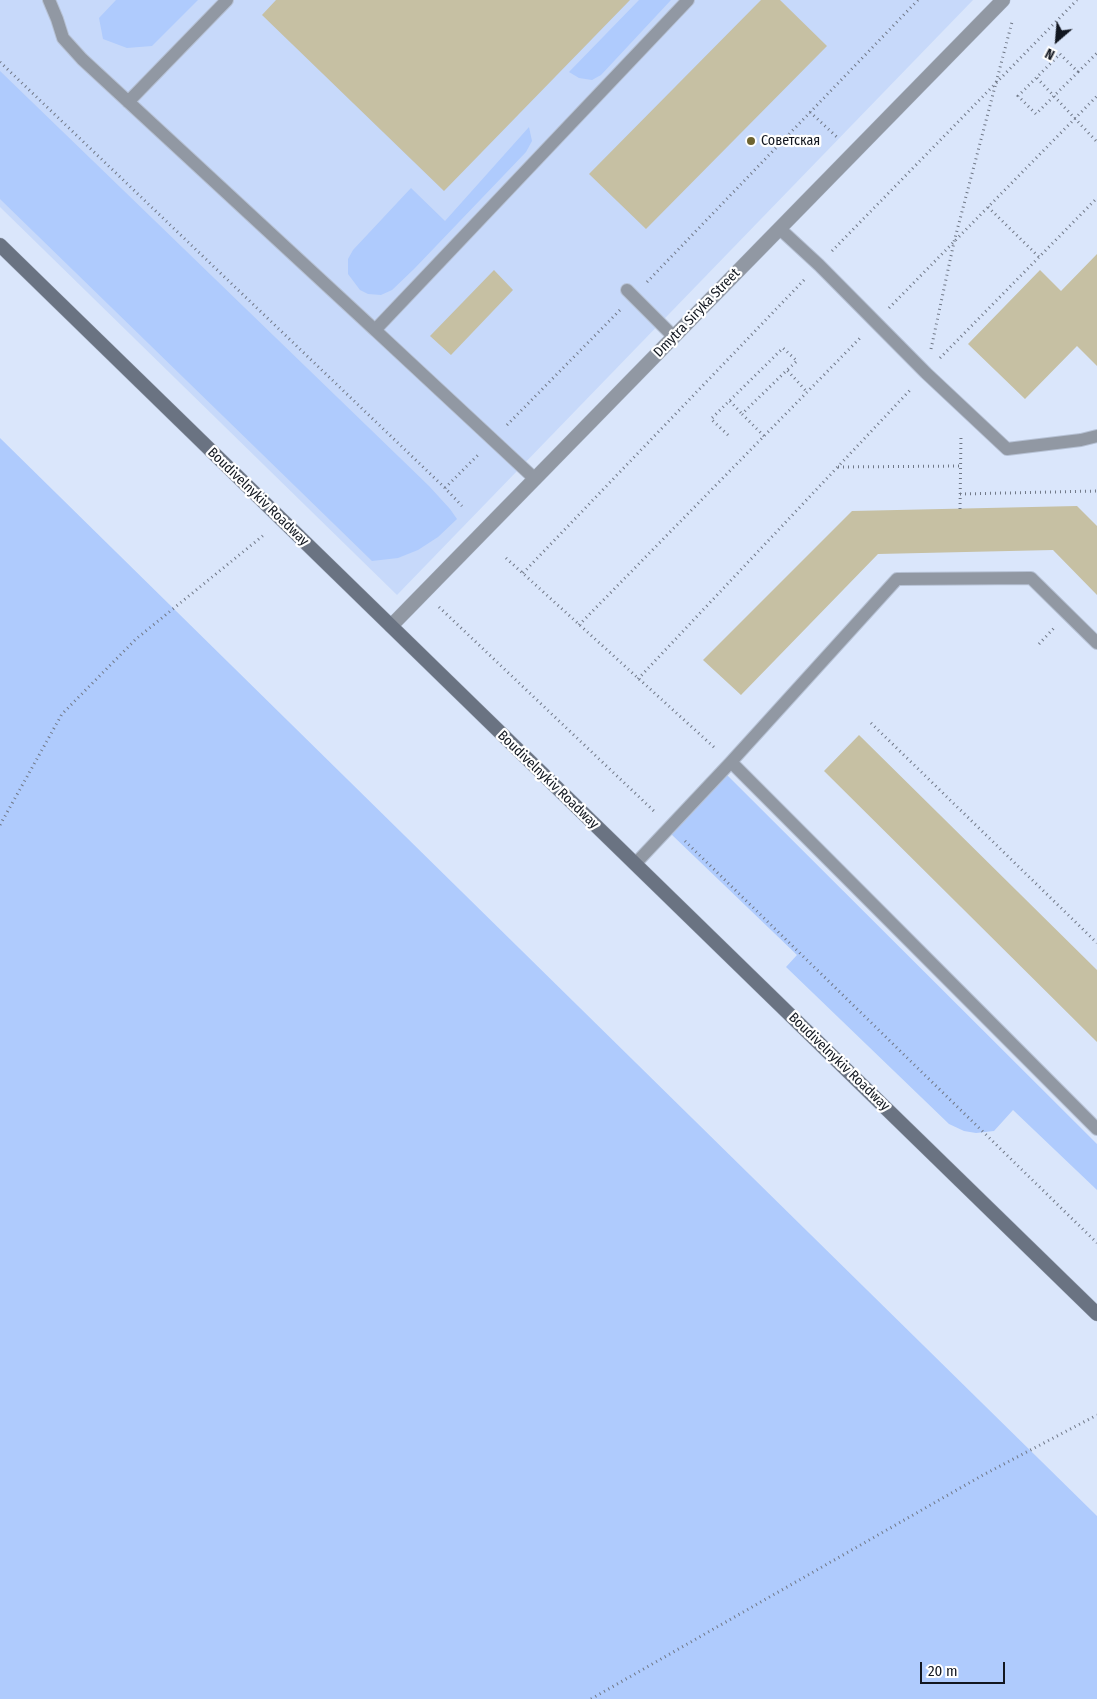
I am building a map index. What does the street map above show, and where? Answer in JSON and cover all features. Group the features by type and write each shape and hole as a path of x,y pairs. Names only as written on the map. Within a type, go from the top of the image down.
{"main road":[{"name":"Boudivelnykiv Roadway","path":"0,245 1097,1314"}],"street":[{"name":"Dmytra Siryka Street","path":"391,626 1003,0"}],"lane":[{"path":"49,0 63,38 82,60 535,479"},
{"path":"128,102 228,0"},
{"path":"375,330 688,0"},
{"path":"780,229 819,264 926,373 1007,449 1081,440 1097,436"},
{"path":"630,293 674,337"},
{"path":"635,864 731,762 897,579 1031,578 1097,643"},
{"path":"731,762 1097,1129"}],"path":[{"path":"445,488 493,440 630,293 918,0"},
{"path":"523,573 819,264 1077,0"},
{"path":"926,373 954,242 1012,19"},
{"path":"1078,72 1060,54 1018,96 1036,114 1097,54"},
{"path":"0,62 462,506"},
{"path":"1037,78 1097,142"},
{"path":"579,625 1097,96"},
{"path":"810,112 853,153"},
{"path":"638,679 926,373 1097,198"},
{"path":"988,207 1039,257"},
{"path":"728,435 711,419 783,348 797,361 742,414"},
{"path":"787,370 807,392"},
{"path":"730,401 764,436"},
{"path":"960,509 961,427"},
{"path":"837,467 961,466"},
{"path":"960,494 1097,490"},
{"path":"0,826 62,714 136,639 282,520"},
{"path":"506,558 731,762"},
{"path":"424,593 670,826 1097,1243"},
{"path":"871,723 1097,943"},
{"path":"591,1699 983,1475 1097,1414"}],"shaded area":[{"path":"0,0 973,0 397,595 0,207"},
{"path":"116,0 198,0 152,46 127,48 103,39 99,18"},
{"path":"639,0 671,0 601,75 592,80 579,78 569,72"},
{"path":"0,71 429,486 457,519 438,537 418,550 398,558 372,561 0,199"},
{"path":"529,127 532,141 526,152 414,269 392,290 381,295 368,294 360,290 348,274 348,259 353,250 411,188 445,221"},
{"path":"0,438 1097,1516 1097,1699 0,1699"},
{"path":"727,775 1097,1144 1097,1190 1013,1110 994,1131 976,1133 964,1131 949,1124 786,967 797,955 671,834"}],"building":[{"path":"276,0 630,0 444,191 262,15"},
{"path":"761,0 780,0 827,46 646,229 589,174"},
{"path":"1097,254 1097,366 1077,346 1025,399 968,344 1040,270 1061,291"},
{"path":"494,270 513,290 451,355 430,336"},
{"path":"1077,506 1097,526 1097,595 1053,550 878,554 741,695 703,660 852,511"},
{"path":"859,735 1097,970 1097,1042 824,771"}],"place":[{"name":"Советская","path":"751,141"}]}
